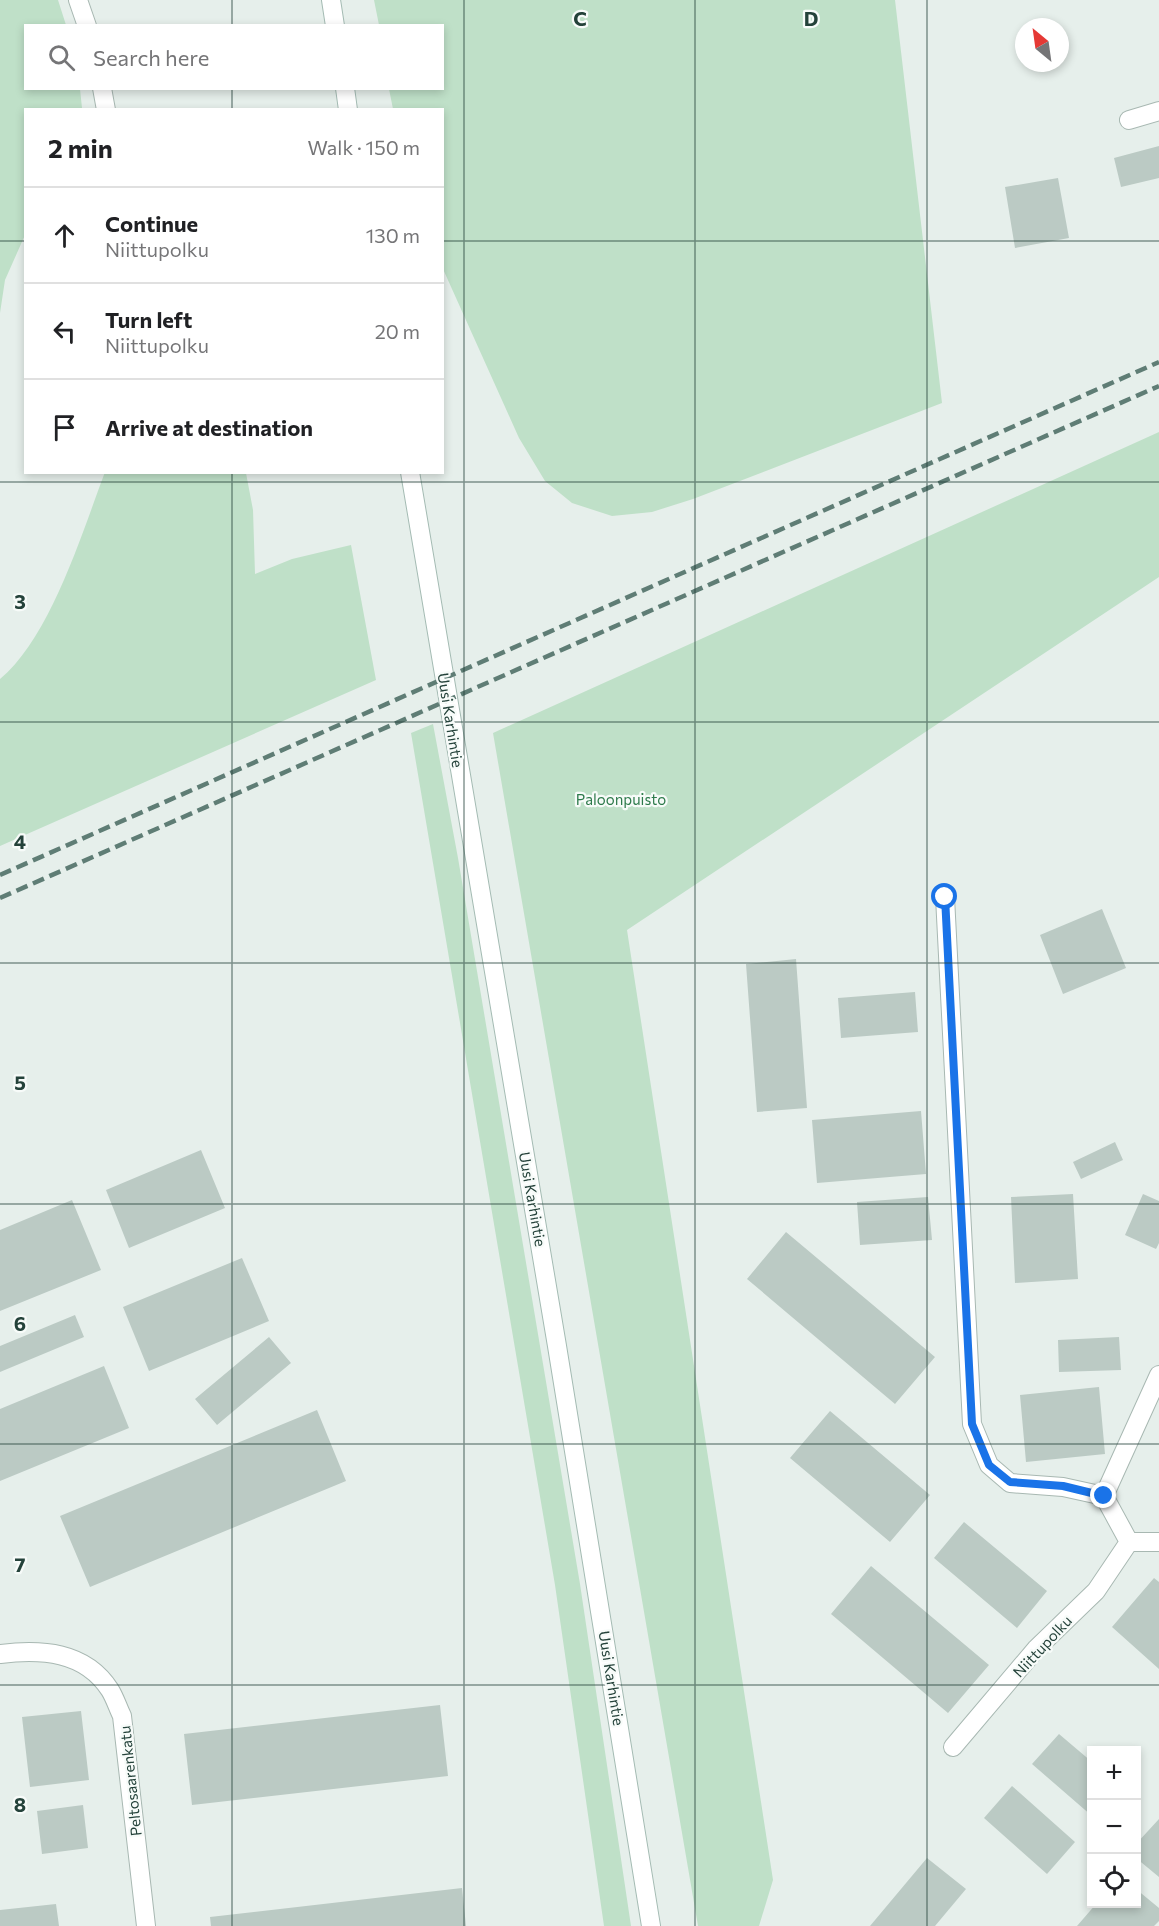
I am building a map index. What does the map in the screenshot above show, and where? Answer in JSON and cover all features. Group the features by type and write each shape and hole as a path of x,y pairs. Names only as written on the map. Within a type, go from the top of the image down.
{"street":[{"path":"78,0 86,24"},
{"path":"331,0 335,24"},
{"path":"102,90 106,108"},
{"path":"345,90 348,108"},
{"path":"1129,120 1159,111"},
{"name":"Uusi Karhintie","path":"410,474 563,1381 651,1926"},
{"path":"945,897 972,1424 989,1465 1010,1482 1063,1486 1104,1496 1129,1542 1159,1542"},
{"path":"1104,1496 1159,1375"},
{"name":"Niittupolku","path":"952,1747 1036,1649 1096,1591 1129,1542"},
{"name":"Peltosaarenkatu","path":"0,1654 24,1651 60,1654 87,1666 110,1690 122,1716 146,1926"}],"green space":[{"path":"0,0 58,0 66,24 24,24 24,90 80,90 82,108 24,108 24,237 5,280 0,313"},
{"path":"374,0 895,0 942,403 693,499 652,512 612,516 572,503 545,481 519,438 444,271 444,108 393,108 389,90 444,90 444,24 379,24"},
{"name":"Paloonpuisto","path":"1159,432 1159,577 627,930 773,1880 759,1926 698,1926 493,733"},
{"path":"104,474 246,474 253,510 255,574 292,559 351,545 376,680 0,846 0,679 18,661 34,638 63,583"},
{"path":"433,724 458,858 580,1584 631,1926 604,1926 555,1585 411,733"}],"building":[{"path":"1159,146 1159,178 1121,187 1114,158"},
{"path":"1058,178 1069,238 1015,248 1005,187"},
{"path":"1102,909 1126,968 1063,994 1040,935"},
{"path":"796,959 807,1108 757,1112 746,964"},
{"path":"915,992 918,1032 841,1038 838,998"},
{"path":"921,1111 926,1174 817,1183 812,1120"},
{"path":"1115,1142 1123,1160 1081,1179 1073,1162"},
{"path":"201,1150 225,1208 129,1248 106,1190"},
{"path":"1073,1194 1078,1279 1015,1283 1011,1197"},
{"path":"1143,1194 1159,1201 1159,1243 1156,1249 1125,1235"},
{"path":"928,1197 932,1240 860,1245 857,1202"},
{"path":"72,1200 101,1270 0,1311 0,1230"},
{"path":"786,1232 935,1357 895,1404 747,1279"},
{"path":"242,1258 269,1321 149,1371 123,1307"},
{"path":"75,1315 84,1337 0,1372 0,1346"},
{"path":"269,1337 291,1363 217,1425 195,1399"},
{"path":"1119,1337 1121,1370 1059,1372 1058,1340"},
{"path":"104,1366 129,1428 0,1481 0,1409"},
{"path":"1099,1387 1105,1454 1026,1462 1020,1395"},
{"path":"317,1410 346,1481 90,1587 60,1516"},
{"path":"830,1411 930,1495 890,1542 790,1458"},
{"path":"964,1522 1047,1591 1017,1628 934,1558"},
{"path":"871,1566 989,1665 948,1713 831,1614"},
{"path":"1154,1578 1159,1582 1159,1669 1112,1627"},
{"path":"440,1705 448,1776 192,1805 184,1734"},
{"path":"81,1711 89,1780 30,1787 22,1717"},
{"path":"1059,1734 1087,1758 1087,1812 1032,1764"},
{"path":"1012,1786 1075,1842 1047,1874 984,1818"},
{"path":"83,1805 88,1848 42,1854 37,1811"},
{"path":"1159,1819 1159,1877 1141,1862 1141,1839"},
{"path":"927,1858 966,1889 935,1926 870,1926"},
{"path":"462,1888 466,1926 211,1926 210,1917"},
{"path":"1141,1893 1159,1908 1159,1921 1154,1926 1077,1926 1093,1908 1141,1908"},
{"path":"56,1904 59,1926 0,1926 0,1910"}],"railway":[{"path":"0,875 1159,362"},
{"path":"0,898 1159,386"}],"route":[{"path":"945,897 972,1424 989,1465 1010,1482 1063,1486 1104,1496"}]}
